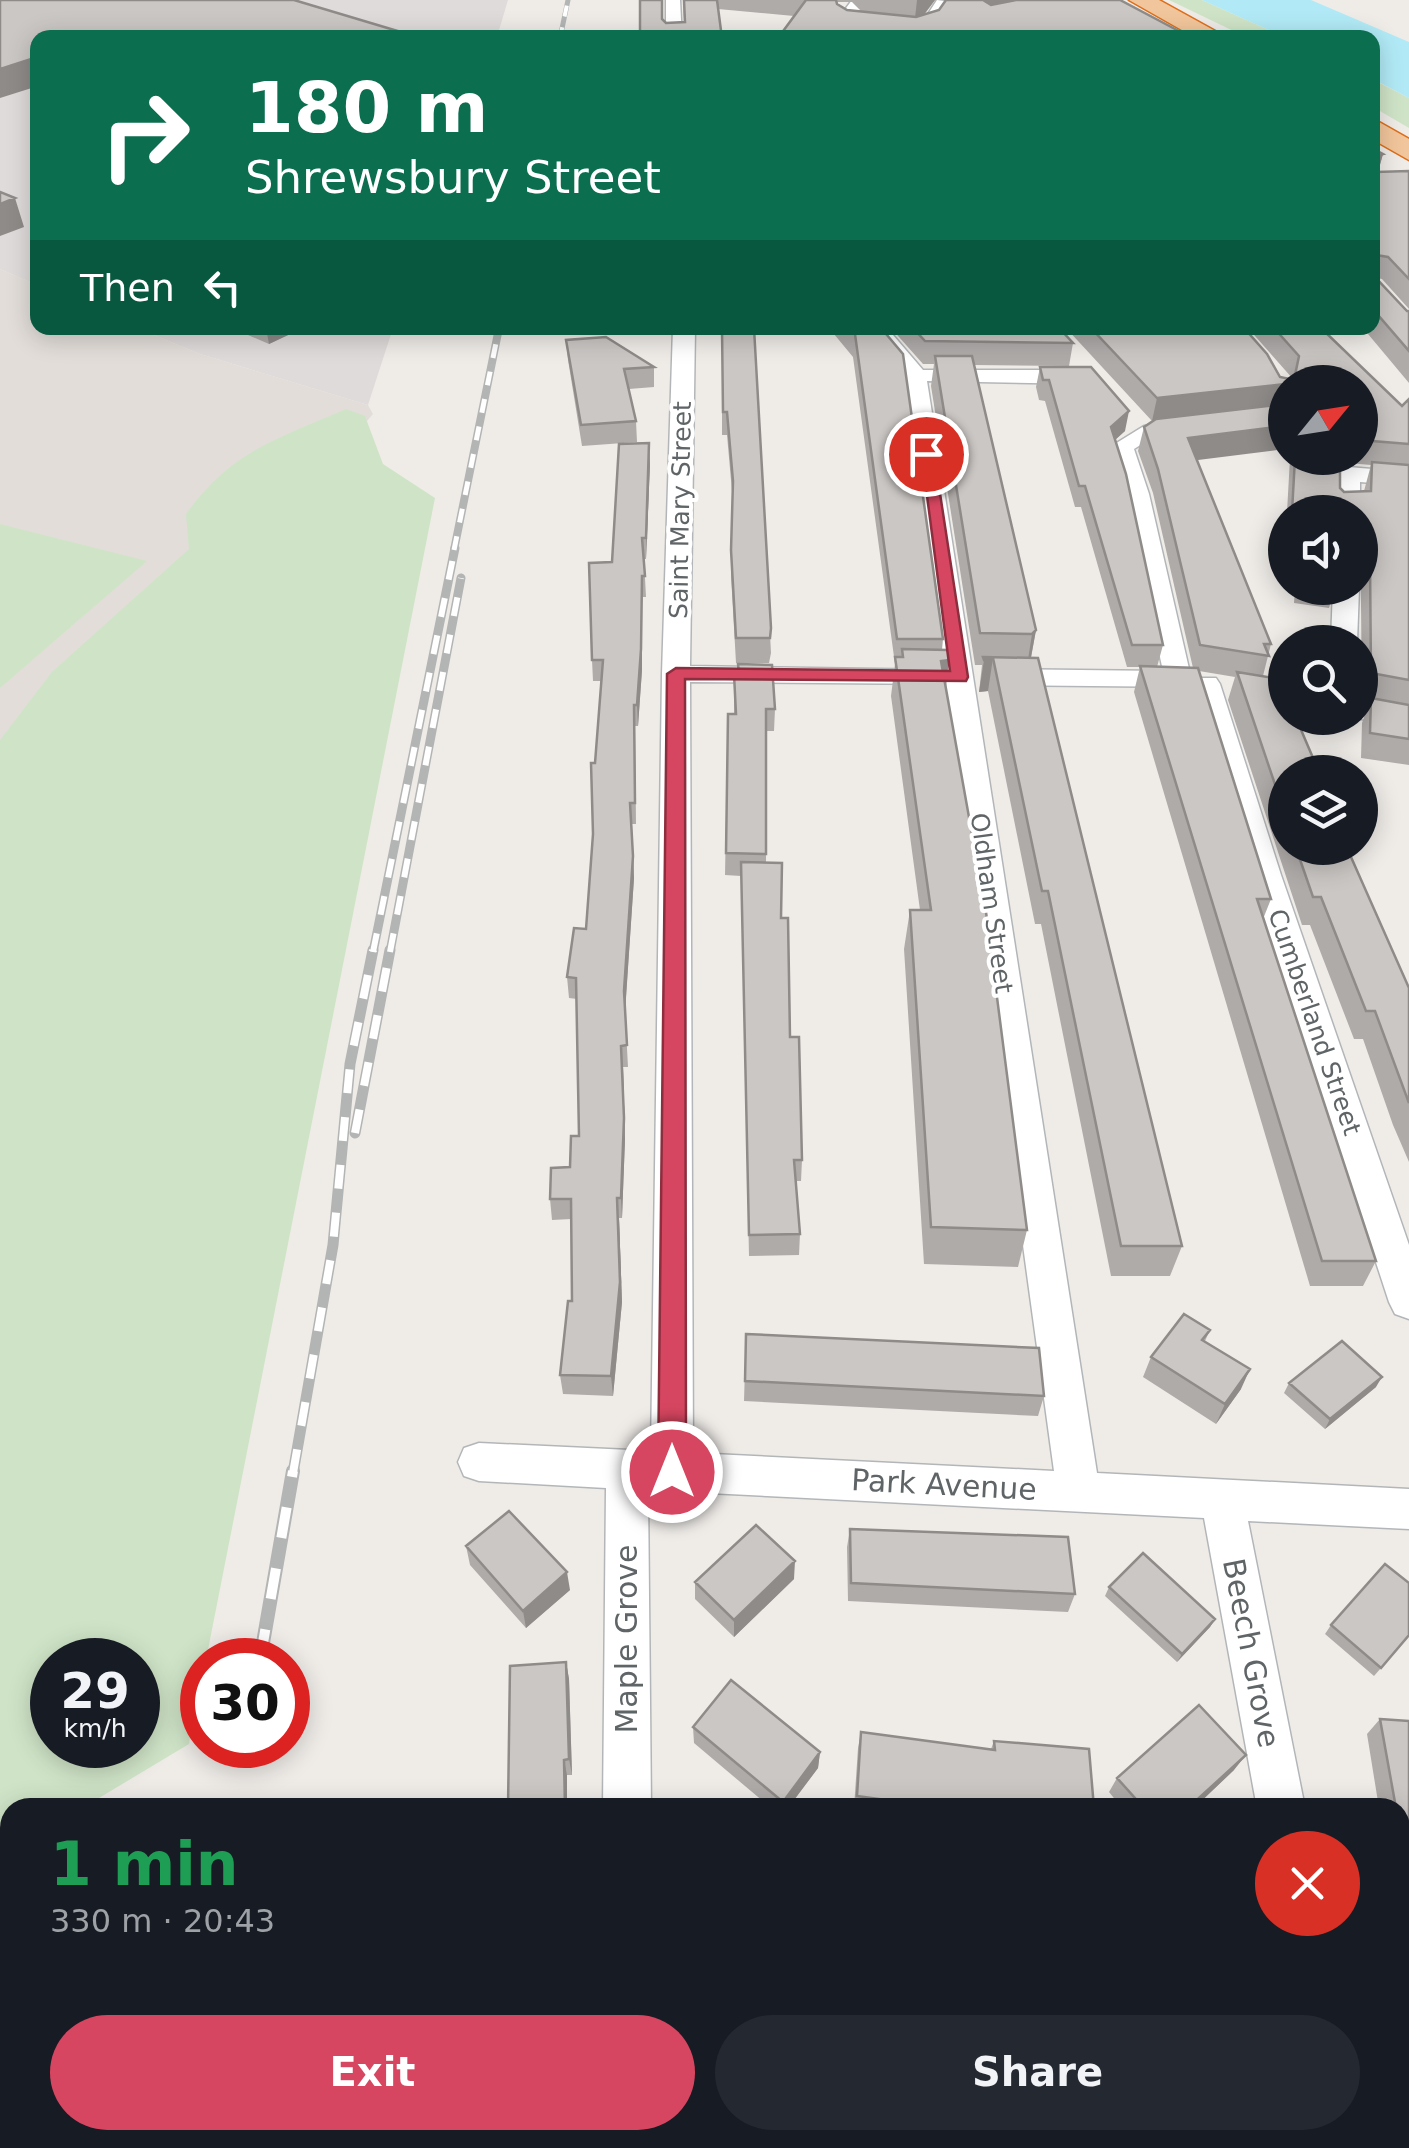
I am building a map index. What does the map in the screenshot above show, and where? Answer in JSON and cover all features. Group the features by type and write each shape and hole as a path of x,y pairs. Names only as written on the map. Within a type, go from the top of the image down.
{"highway":[{"path":"1140,0 1195,30"},
{"path":"1114,7 1159,30"},
{"path":"1380,132 1409,152"},
{"path":"1380,151 1409,171"}],"street":[{"path":"673,0 674,30"},
{"path":"856,14 915,27 942,20 943,2"},
{"name":"Saint Mary Street","path":"672,1472 676,674 684,335"},
{"path":"882,335 915,375 1101,381 1075,352"},
{"name":"Oldham Street","path":"915,375 1078,1492"},
{"name":"Cumberland Street","path":"1268,417 1139,427 1122,447 1207,684 1265,875 1409,1302"},
{"path":"1348,495 1348,474 1409,479"},
{"path":"676,674 1207,684"},
{"path":"1378,713 1409,719"},
{"name":"Park Avenue","path":"479,1462 1409,1509"},
{"name":"Maple Grove","path":"626,1470 627,1798"},
{"name":"Beech Grove","path":"1222,1499 1279,1798"}],"shaded area":[{"path":"0,0 508,0 499,30 30,30 30,282 0,269"},
{"path":"0,269 30,282 30,335 154,335 200,354 368,405 373,414 23,825 0,818"},
{"path":"154,335 391,335 368,405 200,354"}],"green space":[{"path":"1169,0 1202,0 1268,30 1231,30"},
{"path":"1380,83 1409,98 1409,128 1380,111"},
{"path":"346,409 365,416 383,464 435,498 210,1638 180,1638 180,1749 160,1761 160,1638 30,1638 30,1768 149,1768 99,1798 0,1798 0,740 52,672 189,549 186,514 220,475 257,449"},
{"path":"0,524 147,561 0,688"}],"water":[{"path":"1202,0 1311,0 1409,42 1409,98 1380,83 1380,30 1268,30"}],"building":[{"path":"0,0 294,0 394,30 30,30 30,59 0,69"},
{"path":"640,0 662,0 662,19 666,23 685,22 684,0 717,0 721,30 640,30"},
{"path":"806,0 836,0 847,10 916,17 939,10 946,0 983,0 991,5 1016,0 1120,0 1177,30 784,30"},
{"path":"1409,171 1409,279 1388,257 1380,256 1380,172"},
{"path":"0,192 15,198 0,204"},
{"path":"1380,282 1409,311 1409,351 1380,317"},
{"path":"722,335 754,335 770,638 736,638 731,550 733,481 727,412 723,412"},
{"path":"855,335 887,335 903,354 943,639 897,639"},
{"path":"919,335 1066,335 1073,343 925,341"},
{"path":"1098,335 1250,335 1273,365 1268,365 1268,386 1157,398"},
{"path":"1280,335 1328,335 1359,365 1297,365 1299,356"},
{"path":"606,337 654,367 624,369 636,421 581,425 566,340"},
{"path":"935,356 972,356 1036,630 1032,634 980,633"},
{"path":"1040,367 1091,367 1129,411 1111,427 1126,474 1163,645 1132,645 1085,486 1079,486 1049,380 1043,380"},
{"path":"1378,383 1402,406 1409,399 1409,444 1378,441"},
{"path":"1268,406 1268,428 1188,438 1268,637 1268,644 1264,644 1268,656 1200,645 1158,469 1144,427 1156,419"},
{"path":"649,443 646,538 642,538 645,576 641,649 634,705 635,803 630,803 633,856 624,991 627,1045 621,1046 624,1118 621,1198 617,1198 620,1282 611,1376 560,1375 568,1301 572,1301 571,1199 550,1199 551,1168 570,1167 571,1136 579,1136 576,978 567,977 574,928 586,929 593,834 591,763 595,763 603,660 592,660 589,563 612,562 619,444"},
{"path":"1378,462 1409,465 1409,680 1378,674 1378,625 1371,625 1370,605 1378,605 1378,495 1293,495 1294,475 1340,475 1344,492 1371,491 1372,475 1378,475"},
{"path":"902,649 948,650 949,660 941,661 986,912 1027,1230 931,1227 910,910 931,910 895,657 903,657"},
{"path":"983,657 1038,658 1182,1246 1121,1246 1048,891 1042,891 993,658"},
{"path":"738,664 772,665 775,709 766,709 766,854 726,853 728,714 736,714 734,674 739,674"},
{"path":"1140,666 1198,668 1271,899 1257,899 1376,1261 1322,1261"},
{"path":"1237,672 1268,677 1268,735 1303,735 1312,755 1268,755 1268,764"},
{"path":"1378,699 1409,705 1409,739 1378,734"},
{"path":"741,862 782,863 781,918 788,918 790,1037 799,1037 802,1160 794,1160 800,1234 749,1235"},
{"path":"1302,865 1355,865 1409,988 1409,1103 1375,1011 1366,1011 1321,897 1313,897"},
{"path":"1184,1314 1210,1330 1202,1340 1250,1369 1225,1404 1151,1357"},
{"path":"746,1334 1039,1348 1044,1396 745,1381"},
{"path":"1342,1341 1382,1377 1330,1419 1289,1383"},
{"path":"509,1511 567,1572 523,1611 466,1546"},
{"path":"756,1525 795,1561 734,1620 695,1582"},
{"path":"850,1529 1068,1537 1075,1594 851,1583"},
{"path":"1143,1553 1215,1619 1182,1654 1109,1587"},
{"path":"1385,1564 1409,1583 1409,1635 1381,1668 1331,1625"},
{"path":"566,1662 569,1759 564,1760 565,1798 508,1798 510,1666"},
{"path":"731,1680 820,1752 786,1798 778,1798 693,1727"},
{"path":"1199,1705 1246,1755 1199,1798 1135,1798 1117,1778"},
{"path":"1380,1719 1409,1721 1409,1798 1394,1798"},
{"path":"861,1732 995,1750 994,1741 1089,1749 1093,1798 857,1796"}],"railway":[{"path":"562,30 568,0"},
{"path":"454,550 498,335"},
{"path":"373,952 455,548"},
{"path":"390,952 461,578"},
{"path":"293,1473 333,1245 350,1064 373,950"},
{"path":"355,1133 390,950"},
{"path":"264,1638 293,1471"}],"route":[{"path":"672,1472 676,674 959,677 926,454"}]}
